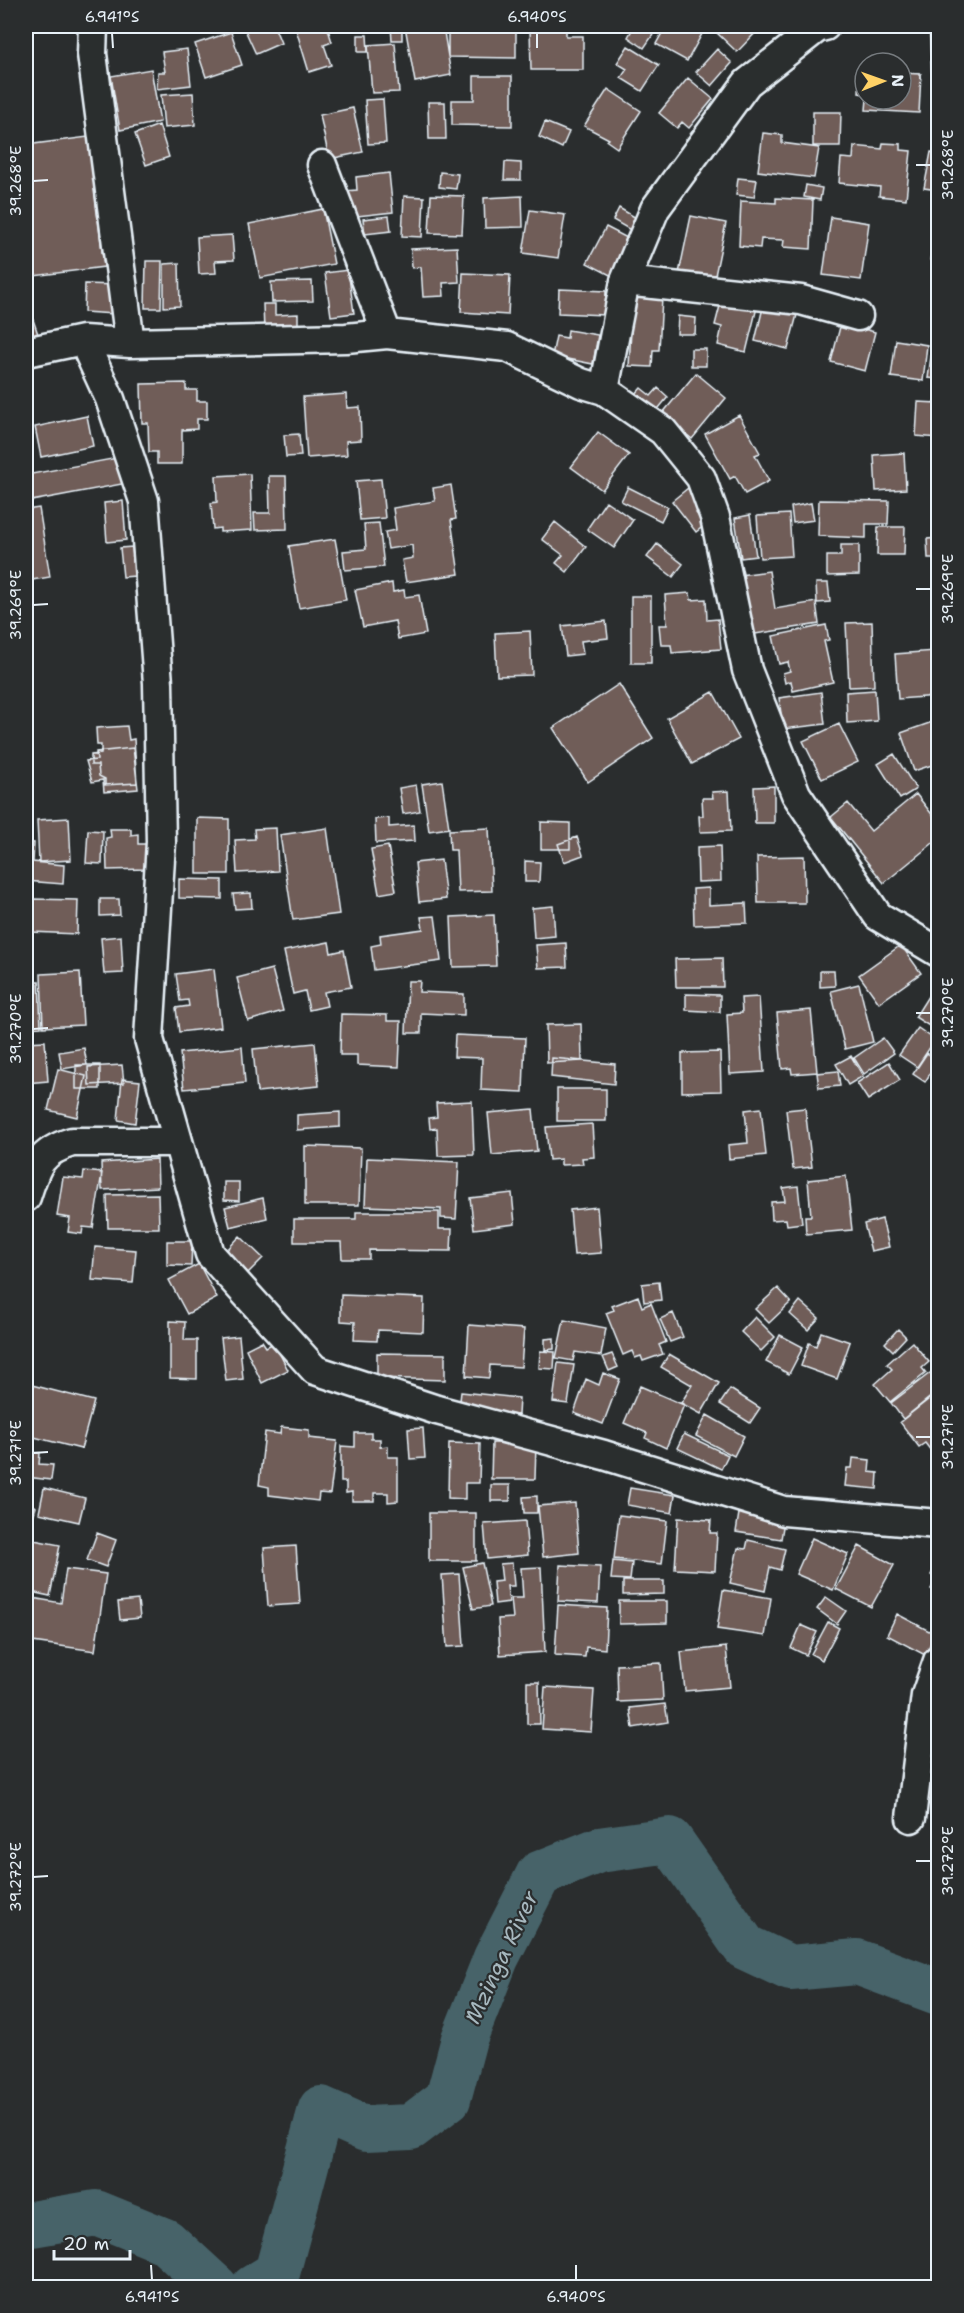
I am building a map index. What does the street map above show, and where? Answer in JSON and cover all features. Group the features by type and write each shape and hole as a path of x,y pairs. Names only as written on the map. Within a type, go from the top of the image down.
{"street":[{"path":"93,26 92,54 130,343"},
{"path":"604,390 625,281 655,209 747,83 817,27 825,26"},
{"path":"322,165 387,334"},
{"path":"625,281 801,300 858,316"},
{"path":"26,352 83,340 130,343 346,338 387,334 507,347 580,383 604,390 663,431 701,478 715,517 747,670 796,794 878,916 939,952"},
{"path":"83,340 110,399 144,501 158,683 161,842 149,1039 210,1254 315,1370 437,1410 604,1455 784,1511 939,1524"},
{"path":"26,1197 36,1167 46,1152 56,1147 72,1142 178,1142"},
{"path":"911,1818 926,1695 939,1661"}],"building":[{"path":"255,26 274,26 281,43 256,54 245,30"},
{"path":"295,26 327,26 332,42 324,45 331,65 309,72"},
{"path":"405,26 443,26 451,75 415,82"},
{"path":"448,26 516,27 516,58 448,57"},
{"path":"629,26 659,26 644,48 628,37 633,28"},
{"path":"666,26 691,26 703,32 687,61 656,44"},
{"path":"722,26 755,26 759,29 737,52 716,32"},
{"path":"773,26 794,26 781,37"},
{"path":"929,26 938,26 938,77 932,78"},
{"path":"391,27 402,27 402,40 392,40"},
{"path":"530,28 566,28 566,36 583,36 583,70 531,70"},
{"path":"231,32 242,65 206,77 195,44"},
{"path":"358,35 367,35 368,52 358,52"},
{"path":"395,43 399,92 372,93 368,45"},
{"path":"628,46 659,65 642,91 621,78 627,69 617,63"},
{"path":"187,49 191,85 157,89 158,72 165,72 162,52"},
{"path":"717,49 732,63 712,86 696,72"},
{"path":"151,69 160,122 120,130 111,76"},
{"path":"913,74 921,74 919,113 884,111 913,111"},
{"path":"474,76 512,76 512,126 452,125 452,100 474,100"},
{"path":"688,78 713,99 689,128 682,122 677,128 659,113"},
{"path":"608,89 641,111 617,148 607,141 609,139 584,126"},
{"path":"193,93 195,125 164,128 161,95"},
{"path":"383,99 386,143 368,144 365,100"},
{"path":"428,102 445,102 446,139 429,139"},
{"path":"353,108 363,152 329,159 320,115"},
{"path":"813,112 841,112 840,146 813,146"},
{"path":"545,122 569,132 562,148 539,137"},
{"path":"159,125 169,157 146,165 135,134"},
{"path":"763,133 782,135 782,143 819,148 814,178 758,171"},
{"path":"88,137 104,267 26,277 26,145"},
{"path":"883,143 901,144 901,150 911,151 906,199 879,196 880,187 839,183 841,158 853,159 854,146 882,149"},
{"path":"931,152 938,153 938,190 924,188"},
{"path":"505,162 521,163 521,180 504,180"},
{"path":"440,172 458,174 456,189 439,187"},
{"path":"389,173 393,212 348,217 345,191 357,190 356,177"},
{"path":"738,178 757,180 754,197 736,195"},
{"path":"806,185 822,188 820,200 804,197"},
{"path":"431,195 464,196 462,234 429,233"},
{"path":"404,196 424,197 422,237 402,236"},
{"path":"522,196 523,227 485,228 484,198"},
{"path":"776,198 813,200 811,249 783,247 784,240 761,239 760,248 739,246 741,201 776,203"},
{"path":"619,208 645,223 639,235 613,220"},
{"path":"323,209 334,264 260,278 249,224"},
{"path":"530,210 565,215 558,258 523,253"},
{"path":"389,216 391,231 365,234 363,219"},
{"path":"691,216 726,223 713,285 678,278"},
{"path":"831,217 869,223 861,280 823,275"},
{"path":"938,217 938,262 930,260"},
{"path":"606,227 633,241 614,277 587,263"},
{"path":"232,235 234,260 215,261 216,273 199,274 197,237"},
{"path":"457,247 459,282 443,283 444,296 423,297 421,267 412,268 411,249"},
{"path":"146,261 162,261 161,308 145,308"},
{"path":"179,263 180,306 164,307 164,264"},
{"path":"348,270 354,313 331,316 325,273"},
{"path":"463,273 510,275 508,315 461,312"},
{"path":"312,281 313,301 272,302 271,282"},
{"path":"85,284 116,285 114,314 84,312"},
{"path":"559,289 606,291 605,315 558,313"},
{"path":"633,296 662,298 659,350 653,350 652,367 629,366"},
{"path":"722,298 757,307 746,352 718,345 722,327 715,325"},
{"path":"765,299 799,307 788,349 755,341"},
{"path":"263,304 275,304 275,315 298,314 298,330 264,331"},
{"path":"26,305 28,305 40,340 26,345"},
{"path":"678,316 696,318 695,334 677,334"},
{"path":"841,323 875,332 865,371 831,362"},
{"path":"568,330 598,335 593,364 552,356 556,336 567,338"},
{"path":"896,340 927,345 923,381 891,377"},
{"path":"691,349 706,349 706,366 691,366"},
{"path":"932,349 938,350 938,379 928,378"},
{"path":"696,373 726,398 692,439 662,414"},
{"path":"186,383 186,390 197,390 197,401 207,401 207,419 197,419 197,429 182,430 182,464 157,464 157,452 149,452 148,423 142,423 141,384"},
{"path":"641,388 651,396 658,388 668,397 654,414 634,396"},
{"path":"346,394 347,408 360,407 361,440 346,441 347,455 307,458 303,397"},
{"path":"918,402 938,403 938,438 916,436"},
{"path":"739,415 760,453 755,455 769,481 745,494 735,476 730,479 705,434"},
{"path":"87,416 93,446 41,457 35,427"},
{"path":"598,432 629,455 602,490 571,467"},
{"path":"299,434 301,456 286,457 284,435"},
{"path":"904,453 906,489 876,491 874,455"},
{"path":"117,458 122,484 26,502 26,475"},
{"path":"250,474 252,530 220,532 220,528 213,529 211,503 217,502 216,476"},
{"path":"269,476 286,476 287,529 255,530 254,513 270,513"},
{"path":"381,479 385,518 360,520 356,481"},
{"path":"451,485 456,519 451,520 459,574 406,582 402,560 413,558 412,545 388,549 385,532 396,530 393,508 435,501 433,488"},
{"path":"628,487 668,507 661,521 621,501"},
{"path":"688,488 704,507 696,513 705,525 696,532 672,501"},
{"path":"819,500 889,501 888,524 866,524 866,538 818,536"},
{"path":"123,501 126,540 107,542 104,503"},
{"path":"606,501 633,520 614,548 587,529"},
{"path":"811,503 814,520 793,523 791,507"},
{"path":"39,508 50,577 26,581 26,510"},
{"path":"789,514 792,556 760,558 757,516"},
{"path":"750,515 756,556 741,558 735,518"},
{"path":"555,522 586,547 567,572 556,563 563,555 542,539"},
{"path":"379,523 384,567 345,570 343,551 366,549 364,524"},
{"path":"878,527 905,527 904,555 877,555"},
{"path":"938,538 938,558 928,558 927,539"},
{"path":"335,539 346,600 299,608 289,546"},
{"path":"657,544 683,564 673,577 647,557"},
{"path":"841,545 859,545 859,575 827,576 827,556 841,556"},
{"path":"132,547 135,576 123,577 120,548"},
{"path":"938,560 938,609 936,561"},
{"path":"769,571 775,609 816,602 819,624 749,635 740,575"},
{"path":"392,583 393,592 404,590 405,597 419,595 426,634 398,639 395,621 363,627 355,590"},
{"path":"816,583 828,583 830,602 817,603"},
{"path":"690,593 691,600 706,599 707,620 718,619 721,649 672,653 671,645 661,645 659,625 667,625 665,595"},
{"path":"631,596 651,596 651,663 631,663"},
{"path":"606,621 608,638 581,641 583,654 566,656 562,626"},
{"path":"872,622 874,686 849,687 846,623"},
{"path":"826,625 829,640 824,641 833,682 793,691 791,681 785,683 783,673 790,671 788,662 779,664 773,636"},
{"path":"530,631 532,675 497,676 495,633"},
{"path":"935,651 938,696 898,699 895,654"},
{"path":"619,684 653,738 588,782 553,728"},
{"path":"875,690 877,721 847,723 846,692"},
{"path":"713,692 739,739 692,764 667,718"},
{"path":"821,692 825,724 783,729 779,698"},
{"path":"938,720 938,763 914,771 901,733"},
{"path":"839,724 858,762 822,779 803,741"},
{"path":"127,726 129,740 134,739 137,783 105,785 105,779 99,776 98,765 91,765 91,755 101,754 101,745 97,745 96,728"},
{"path":"133,748 138,789 104,792 103,780 92,782 86,761 97,760 96,752"},
{"path":"894,754 916,789 900,799 878,764"},
{"path":"442,781 449,828 429,831 422,784"},
{"path":"416,785 420,811 403,814 399,788"},
{"path":"774,786 774,823 755,823 754,787"},
{"path":"729,791 731,831 700,832 699,816 703,816 702,798 713,798 712,792"},
{"path":"916,794 938,822 938,839 884,883 831,817 848,803 871,831"},
{"path":"69,818 71,860 39,862 37,820"},
{"path":"197,818 229,819 229,874 197,874"},
{"path":"389,818 389,827 414,825 415,841 376,843 375,819"},
{"path":"541,822 570,823 570,849 541,849"},
{"path":"276,828 278,871 237,873 235,840 255,839 254,829"},
{"path":"327,828 339,914 293,920 280,835"},
{"path":"489,828 492,891 458,892 456,850 450,850 449,830"},
{"path":"110,829 131,829 131,835 138,834 138,844 146,844 146,869 107,870 106,838 111,837"},
{"path":"88,830 103,831 102,864 86,863"},
{"path":"577,837 583,855 564,862 558,844"},
{"path":"26,842 34,843 33,862 64,865 63,884 26,881"},
{"path":"388,846 396,891 379,894 371,849"},
{"path":"720,846 721,881 698,882 697,847"},
{"path":"804,856 805,903 758,903 757,857"},
{"path":"441,860 446,899 419,902 415,863"},
{"path":"525,861 540,862 539,882 525,882"},
{"path":"179,879 222,880 222,899 179,898"},
{"path":"709,888 709,905 746,903 747,923 694,925 693,889"},
{"path":"251,893 252,908 235,909 233,894"},
{"path":"32,899 78,900 77,934 31,932"},
{"path":"100,899 119,899 120,915 100,916"},
{"path":"553,906 555,936 534,938 532,908"},
{"path":"494,915 496,966 453,967 451,917"},
{"path":"435,916 441,961 374,970 371,946 381,944 380,935 423,929 421,917"},
{"path":"121,936 123,973 104,974 101,938"},
{"path":"329,942 331,953 344,950 351,987 324,992 327,1006 309,1010 305,991 293,994 284,951"},
{"path":"566,943 567,967 538,968 536,945"},
{"path":"901,945 921,973 879,1003 859,975"},
{"path":"722,958 723,987 676,987 675,959"},
{"path":"214,969 221,1027 179,1032 176,1008 189,1006 188,1000 180,1001 176,974"},
{"path":"272,969 283,1011 248,1021 237,978"},
{"path":"820,971 834,971 835,986 820,987"},
{"path":"80,972 83,1025 43,1027 41,974"},
{"path":"26,981 39,981 41,1027 26,1028"},
{"path":"408,981 420,981 419,992 464,994 464,1015 421,1013 421,1033 406,1033"},
{"path":"859,984 873,1042 845,1049 831,991"},
{"path":"935,985 938,987 938,1023 934,1029 915,1017"},
{"path":"686,994 720,995 720,1012 686,1010"},
{"path":"759,997 764,1072 730,1074 727,1014 742,1013 741,998"},
{"path":"811,1010 817,1072 792,1074 791,1068 782,1069 777,1013"},
{"path":"341,1014 387,1015 387,1021 401,1021 399,1067 357,1065 357,1055 340,1055"},
{"path":"581,1024 582,1061 547,1063 546,1025"},
{"path":"918,1028 935,1040 917,1067 899,1055"},
{"path":"455,1035 525,1038 523,1092 481,1090 482,1058 454,1057"},
{"path":"883,1038 894,1053 864,1074 854,1058"},
{"path":"45,1041 48,1081 26,1083 26,1042"},
{"path":"315,1043 319,1086 257,1092 253,1049"},
{"path":"242,1047 245,1083 184,1089 180,1053"},
{"path":"84,1048 87,1065 62,1069 59,1052"},
{"path":"720,1052 721,1091 682,1092 682,1053"},
{"path":"927,1053 938,1061 925,1082 913,1074"},
{"path":"851,1056 863,1076 848,1085 836,1064"},
{"path":"552,1058 615,1064 614,1084 551,1077"},
{"path":"889,1062 900,1080 868,1100 857,1083"},
{"path":"76,1065 100,1065 100,1089 76,1089"},
{"path":"122,1065 124,1083 89,1085 88,1067"},
{"path":"58,1069 86,1076 77,1117 48,1110"},
{"path":"838,1071 840,1086 819,1088 817,1073"},
{"path":"122,1079 140,1081 135,1123 118,1120"},
{"path":"557,1089 606,1089 606,1121 557,1121"},
{"path":"472,1101 474,1155 438,1156 437,1128 430,1129 429,1118 437,1117 436,1103"},
{"path":"761,1108 766,1155 729,1159 728,1145 748,1143 745,1110"},
{"path":"805,1108 812,1167 793,1169 786,1110"},
{"path":"533,1109 537,1151 492,1155 488,1113"},
{"path":"340,1112 340,1127 297,1130 297,1115"},
{"path":"592,1124 594,1157 582,1158 583,1164 561,1165 561,1159 549,1160 546,1127"},
{"path":"305,1146 361,1148 359,1205 305,1205"},
{"path":"367,1158 459,1162 456,1219 441,1218 441,1209 365,1206"},
{"path":"157,1159 158,1187 102,1190 101,1163"},
{"path":"84,1171 102,1173 93,1228 83,1227 82,1234 68,1232 70,1218 57,1216 63,1177 83,1179"},
{"path":"846,1176 852,1230 806,1234 805,1216 811,1216 808,1180"},
{"path":"224,1182 239,1182 239,1201 224,1200"},
{"path":"798,1186 802,1223 787,1225 786,1219 772,1220 771,1202 785,1201 783,1188"},
{"path":"512,1193 515,1224 474,1229 470,1198"},
{"path":"158,1194 159,1228 108,1228 107,1195"},
{"path":"263,1198 267,1218 230,1227 225,1207"},
{"path":"597,1207 601,1253 574,1255 570,1210"},
{"path":"356,1212 439,1212 439,1229 452,1229 451,1251 369,1250 369,1259 342,1259 341,1242 294,1242 294,1219 356,1219"},
{"path":"882,1219 889,1247 871,1251 864,1224"},
{"path":"240,1236 263,1258 248,1273 226,1251"},
{"path":"167,1241 192,1241 191,1266 167,1265"},
{"path":"95,1247 136,1250 133,1283 92,1280"},
{"path":"199,1264 217,1298 187,1314 169,1280"},
{"path":"659,1282 661,1300 644,1302 642,1284"},
{"path":"778,1288 791,1302 769,1323 755,1309"},
{"path":"341,1295 424,1298 423,1332 378,1330 377,1341 354,1340 355,1322 341,1321"},
{"path":"638,1296 642,1307 651,1303 666,1342 659,1345 663,1354 643,1361 641,1356 635,1358 632,1351 623,1355 606,1313 614,1310 612,1306"},
{"path":"800,1301 819,1318 808,1330 790,1314"},
{"path":"673,1313 683,1337 670,1342 660,1319"},
{"path":"755,1317 775,1337 761,1351 741,1332"},
{"path":"564,1320 606,1328 601,1356 575,1352 573,1361 556,1358"},
{"path":"170,1321 185,1322 184,1340 197,1340 197,1379 170,1378"},
{"path":"469,1325 524,1329 521,1367 490,1365 489,1378 466,1376"},
{"path":"898,1329 906,1337 893,1351 885,1343"},
{"path":"821,1332 850,1342 837,1379 801,1366 809,1343 816,1346"},
{"path":"780,1335 803,1347 789,1374 766,1362"},
{"path":"239,1336 243,1379 226,1381 221,1338"},
{"path":"554,1338 554,1349 545,1350 545,1339"},
{"path":"262,1341 266,1347 274,1343 288,1370 262,1383 246,1349"},
{"path":"912,1342 929,1362 922,1368 926,1373 890,1402 875,1384 892,1369 887,1364"},
{"path":"540,1351 555,1352 554,1369 539,1368"},
{"path":"377,1353 445,1354 445,1380 377,1378"},
{"path":"612,1354 618,1367 609,1371 603,1357"},
{"path":"669,1354 719,1383 701,1414 681,1403 692,1385 661,1367"},
{"path":"558,1363 574,1365 568,1404 553,1402"},
{"path":"934,1370 938,1376 938,1391 903,1419 891,1403"},
{"path":"603,1373 620,1379 603,1424 574,1413 586,1379 599,1385"},
{"path":"28,1384 94,1401 81,1449 26,1435"},
{"path":"640,1386 684,1405 666,1448 645,1438 647,1433 624,1423"},
{"path":"730,1389 760,1408 750,1423 720,1404"},
{"path":"461,1392 519,1398 518,1415 459,1409"},
{"path":"938,1392 938,1454 935,1456 925,1443 919,1447 900,1422"},
{"path":"707,1415 744,1436 734,1456 696,1436"},
{"path":"281,1427 309,1430 309,1438 337,1441 330,1494 319,1493 318,1501 269,1495 269,1487 259,1485 265,1432 280,1434"},
{"path":"423,1428 425,1458 410,1459 408,1429"},
{"path":"355,1433 371,1433 371,1439 380,1439 380,1447 388,1446 388,1457 398,1457 398,1501 388,1502 388,1493 374,1493 374,1501 352,1501 352,1492 346,1493 346,1482 341,1482 341,1446 355,1447"},
{"path":"684,1434 728,1455 721,1469 677,1448"},
{"path":"449,1443 480,1444 479,1483 465,1483 465,1499 448,1498"},
{"path":"492,1443 536,1443 535,1479 491,1479"},
{"path":"28,1452 40,1453 39,1464 53,1465 51,1480 26,1477"},
{"path":"853,1458 870,1460 869,1472 878,1473 877,1489 845,1486 847,1468 852,1468"},
{"path":"491,1485 510,1485 510,1501 491,1501"},
{"path":"44,1488 85,1498 79,1522 39,1513"},
{"path":"630,1488 675,1495 672,1513 627,1505"},
{"path":"537,1496 537,1513 524,1513 523,1497"},
{"path":"26,1503 36,1507 26,1540"},
{"path":"575,1503 579,1553 543,1557 538,1506"},
{"path":"740,1507 785,1515 781,1539 736,1532"},
{"path":"429,1513 476,1513 476,1561 429,1561"},
{"path":"619,1515 667,1521 662,1564 614,1559"},
{"path":"678,1518 711,1520 710,1533 717,1533 715,1571 675,1569"},
{"path":"525,1521 528,1555 487,1559 484,1524"},
{"path":"97,1533 116,1540 106,1567 87,1560"},
{"path":"812,1538 848,1554 833,1590 796,1574"},
{"path":"34,1540 60,1545 50,1596 26,1591"},
{"path":"748,1540 785,1549 780,1570 770,1567 765,1591 730,1583 738,1548 746,1549"},
{"path":"296,1546 300,1604 268,1606 264,1548"},
{"path":"859,1546 894,1565 871,1607 836,1589"},
{"path":"613,1561 632,1563 630,1580 611,1579"},
{"path":"938,1562 938,1593 931,1589 937,1579 931,1575"},
{"path":"482,1563 491,1606 473,1609 463,1567"},
{"path":"512,1563 514,1586 507,1586 509,1602 495,1604 493,1582 502,1581 500,1564"},
{"path":"560,1565 600,1567 598,1603 558,1601"},
{"path":"541,1567 545,1652 500,1655 498,1619 513,1618 511,1598 523,1598 521,1568"},
{"path":"66,1569 106,1574 95,1651 26,1641 26,1597 61,1603"},
{"path":"459,1574 464,1646 447,1647 442,1575"},
{"path":"623,1581 664,1581 664,1594 623,1595"},
{"path":"723,1590 771,1598 765,1636 717,1629"},
{"path":"826,1597 846,1611 837,1624 817,1609"},
{"path":"138,1600 140,1618 120,1620 118,1602"},
{"path":"619,1601 667,1601 667,1623 619,1624"},
{"path":"558,1605 607,1608 605,1649 586,1647 585,1657 555,1655"},
{"path":"897,1614 935,1634 925,1655 887,1635"},
{"path":"828,1622 839,1628 822,1660 811,1654"},
{"path":"801,1625 817,1632 806,1655 791,1648"},
{"path":"726,1647 730,1687 685,1691 681,1652"},
{"path":"661,1663 663,1700 618,1702 617,1665"},
{"path":"527,1682 539,1682 540,1724 527,1724"},
{"path":"545,1687 594,1690 591,1732 542,1729"},
{"path":"665,1704 668,1722 633,1728 630,1708"},
{"path":"938,1717 938,1806 922,1803"}],"waterway":[{"name":"Mzinga River","path":"253,2288 277,2273 321,2109 366,2129 411,2127 448,2099 464,2039 496,1958 539,1874 599,1850 670,1840 745,1947 790,1968 857,1962 938,1992"},
{"name":"Mzinga River","path":"26,2225 96,2213 165,2241 216,2288"}]}
